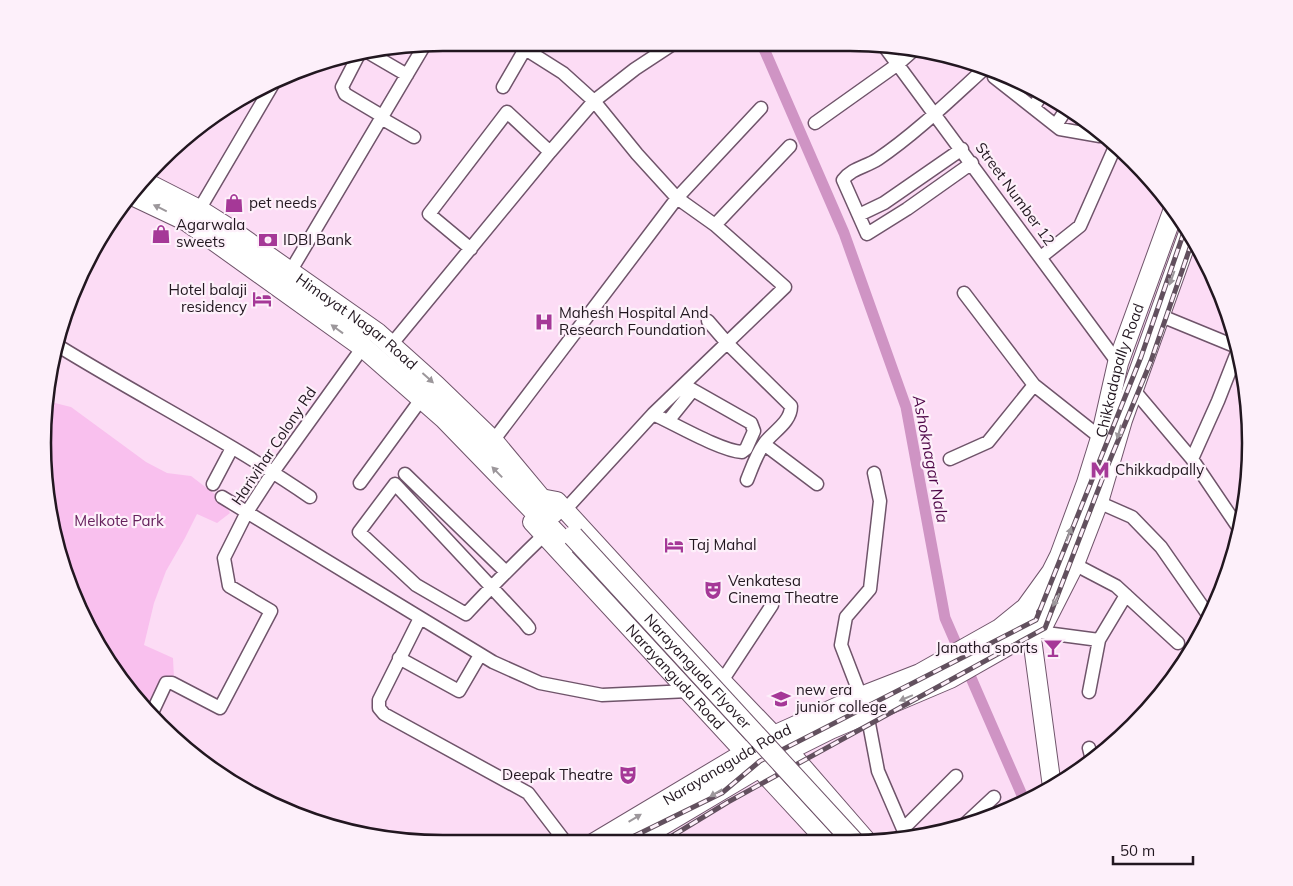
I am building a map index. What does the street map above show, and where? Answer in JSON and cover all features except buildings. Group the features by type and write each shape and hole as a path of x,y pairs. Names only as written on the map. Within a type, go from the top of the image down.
{"main road":[{"name":"Himayat Nagar Road","path":"149,184 226,227 391,345 492,441 536,503"},
{"name":"Himayat Nagar Road","path":"138,198 187,222 363,347 422,398 536,503"},
{"name":"Chikkadapally Road","path":"1000,629 1026,608 1052,572 1060,556 1102,438 1118,363 1171,218"},
{"name":"Chikkadapally Road","path":"1031,631 1043,625 1074,564 1098,502 1122,420 1186,243"},
{"name":"Narayanguda Flyover","path":"536,503 833,835"},
{"name":"Narayanguda Flyover","path":"569,540 847,835"},
{"name":"Narayanaguda Road","path":"649,835 788,750 830,729 864,705 1000,629"},
{"name":"Narayanaguda Road","path":"608,835 774,736 864,705 904,699 950,678 1031,631"}],"street":[{"path":"504,86 518,51"},
{"path":"528,51 563,73 594,101 637,154 677,198 715,225 785,288 727,343 689,387 668,421"},
{"path":"391,345 594,101 635,68 662,51"},
{"path":"290,272 421,52"},
{"name":"Street Number 12","path":"890,54 1118,363"},
{"path":"815,123 907,56"},
{"path":"377,57 407,75"},
{"path":"355,62 342,91 414,137"},
{"path":"972,163 907,209 867,234 843,180 849,172 877,160 935,114 979,73"},
{"path":"1016,89 1033,108 1060,129 1091,134"},
{"path":"198,210 267,93"},
{"path":"1033,108 1038,100"},
{"path":"492,441 677,198 761,108"},
{"path":"471,249 429,214 507,112 550,152"},
{"path":"1056,126 1062,114"},
{"path":"715,225 790,146"},
{"path":"859,215 884,203 962,150"},
{"path":"1041,257 1080,226 1113,152"},
{"path":"964,293 1034,385 1102,438"},
{"path":"1159,315 1228,342"},
{"path":"708,321 727,343 791,406 789,416 764,444 747,480"},
{"name":"Harivihar Colony Rd","path":"154,707 166,683 172,683 220,708 271,611 228,586 224,558 247,512 273,472 363,347"},
{"path":"63,349 273,472 310,497"},
{"path":"1192,460 1218,401 1232,358"},
{"path":"950,459 988,442 1034,385"},
{"path":"565,510 653,414 689,387"},
{"path":"653,414 722,447 738,452 746,449 754,431 751,423 689,387"},
{"path":"1133,389 1192,460 1234,521"},
{"path":"360,482 422,398"},
{"path":"764,444 817,484"},
{"path":"214,484 232,448"},
{"path":"874,473 880,501 870,590 846,617 841,645 864,705 878,771 907,830"},
{"path":"406,474 506,572"},
{"path":"529,628 491,587 395,484 359,532 416,585 466,614 491,587 544,535"},
{"path":"222,498 480,655 540,682 602,695 689,691"},
{"path":"536,503 557,501 788,750 862,835"},
{"path":"1098,502 1132,517 1161,547 1204,609"},
{"name":"Narayanguda Road","path":"536,503 530,519 820,835"},
{"path":"1074,564 1116,586 1178,643"},
{"path":"1089,692 1099,640 1126,595"},
{"path":"722,681 772,605"},
{"path":"1026,608 1031,631 1051,779"},
{"path":"420,618 378,700 379,708 384,714 528,793 560,835"},
{"path":"1031,631 1099,640"},
{"path":"399,658 459,691 480,655"},
{"path":"911,829 956,776"},
{"path":"976,814 994,797"}],"green space":[{"name":"Melkote Park","path":"54,403 71,407 146,462 167,473 191,476 225,502 230,513 217,523 197,514 166,571 154,603 144,645 173,658 174,678 156,709 117,661 81,593 65,544 55,494 51,443"}],"waterway":[{"name":"Ashoknagar Nala","path":"765,51 844,233 906,407 945,618 1022,795"}],"railway":[{"path":"636,835 722,793 760,761 1036,620 1141,357 1183,236"},
{"path":"674,835 728,802 1045,628 1105,472 1151,361 1190,248"}],"place":[{"name":"pet needs","path":"234,203"},
{"name":"Agarwala sweets","path":"161,234"},
{"name":"IDBI Bank","path":"268,240"},
{"name":"Hotel balaji residency","path":"262,299"},
{"name":"Mahesh Hospital And Research Foundation","path":"544,322"},
{"name":"Chikkadpally","path":"1100,470"},
{"name":"Taj Mahal","path":"674,545"},
{"name":"Venkatesa Cinema Theatre","path":"713,590"},
{"name":"Janatha sports","path":"1053,648"},
{"name":"new era junior college","path":"781,699"},
{"name":"Deepak Theatre","path":"628,775"}]}
